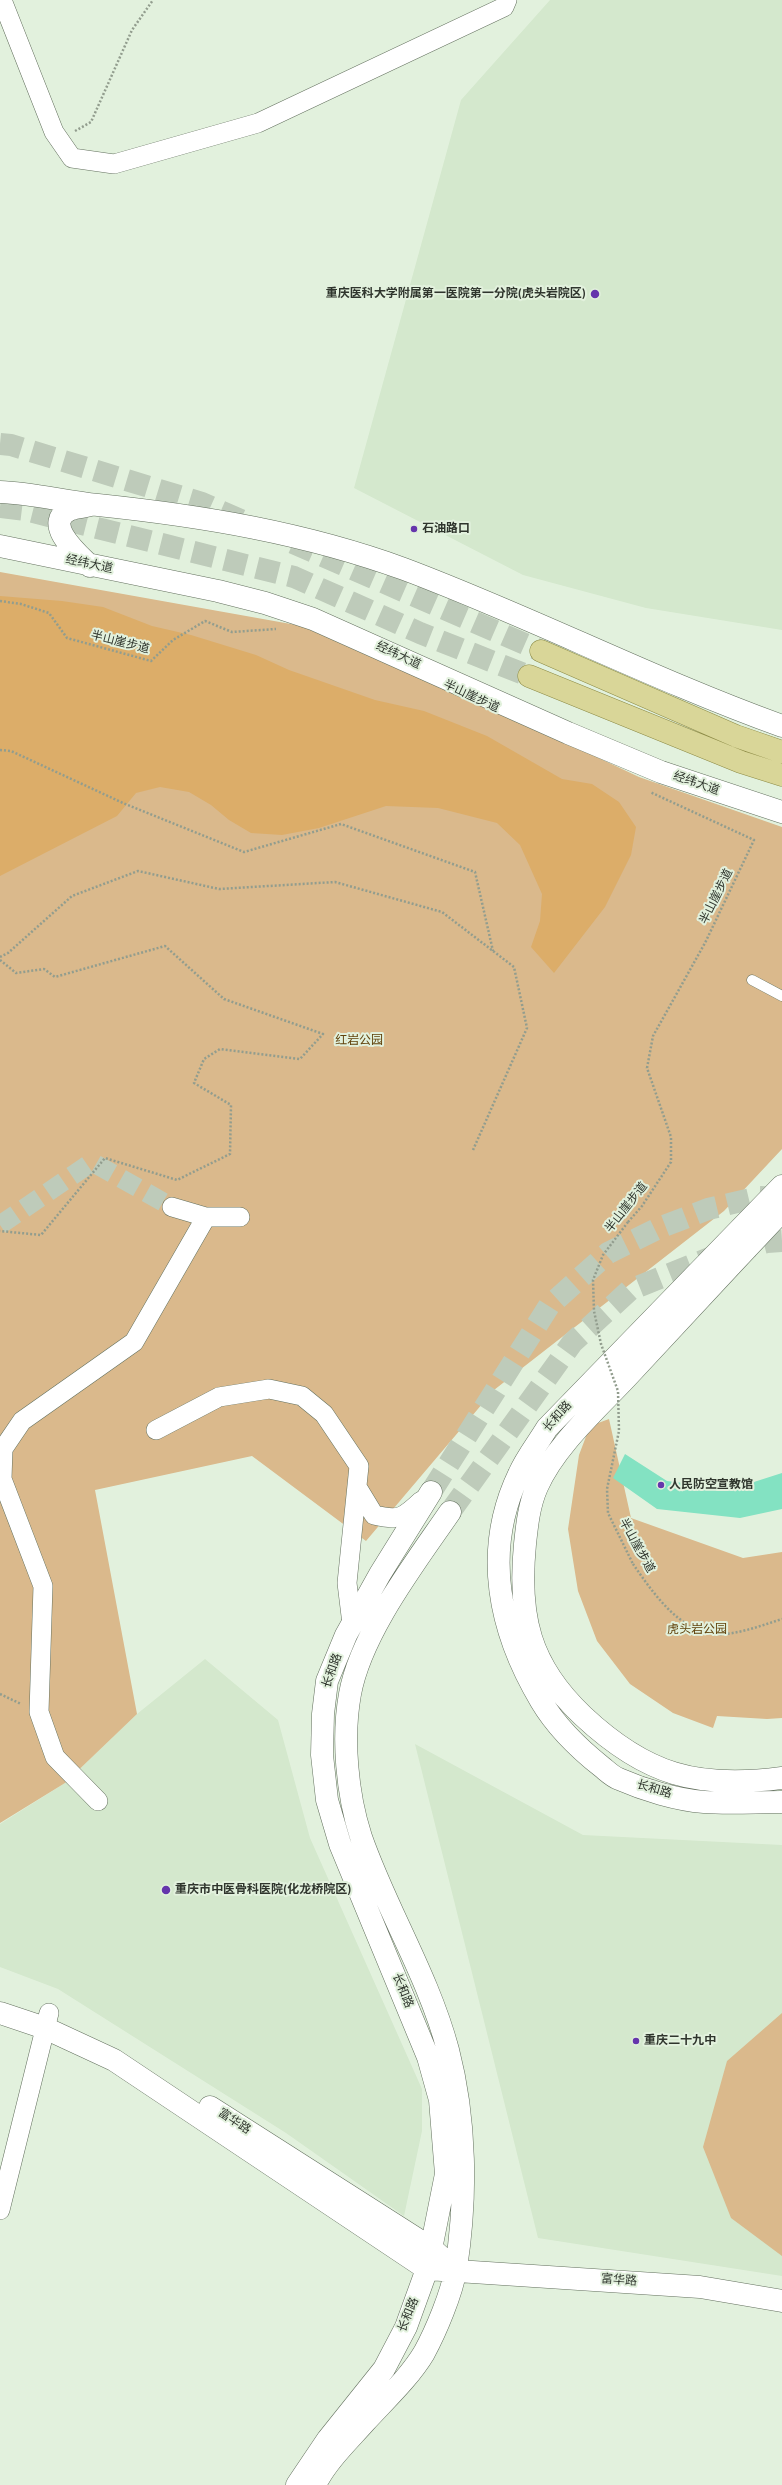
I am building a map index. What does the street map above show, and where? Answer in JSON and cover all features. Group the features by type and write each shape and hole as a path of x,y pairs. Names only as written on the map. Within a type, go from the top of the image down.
{"main road":[{"path":"0,492 21,492 95,505 164,511 237,523 319,542 403,569 518,615 714,701 782,726"},
{"path":"90,566 64,541 60,525 65,512 71,509 95,505"},
{"name":"经纬大道","path":"0,546 90,566 218,591 265,603 313,619 568,734 661,772 782,812"},
{"path":"542,651 736,736 782,752"},
{"path":"529,676 741,762 782,775"},
{"name":"长和路","path":"782,1186 547,1428 518,1474 505,1514 499,1557 501,1598 510,1638 527,1678 551,1717 577,1747 618,1779 664,1794 703,1802 782,1802"},
{"name":"长和路","path":"782,1211 566,1442 537,1487 528,1519 524,1561 524,1596 527,1629 545,1671 567,1701 597,1729 631,1755 664,1771 697,1780 745,1783 782,1778"},
{"name":"长和路","path":"297,2485 328,2439 384,2368 406,2327 427,2269 446,2174 440,2100 428,2057 340,1844 327,1800 322,1755 323,1714 327,1681 352,1624 380,1574 431,1492"},
{"name":"长和路","path":"315,2485 352,2437 423,2353 441,2313 456,2270 464,2172 459,2102 448,2049 425,1985 361,1835 345,1756 350,1693 365,1647 401,1584 450,1512"},
{"name":"富华路","path":"0,1998 47,2021 114,2060 427,2269 700,2287 782,2301"},
{"name":"富华路","path":"0,2013 47,2021 118,2048 431,2248 456,2270"}],"street":[{"path":"2,0 38,92 60,140 72,158 114,164 258,123 504,7 507,0"},
{"path":"172,1207 206,1217 240,1217"},
{"path":"98,1801 55,1758 40,1712 43,1586 2,1479 2,1449 22,1421 134,1342 206,1217"},
{"path":"156,1430 219,1397 269,1389 302,1396 324,1414 359,1466 347,1583 352,1624"},
{"path":"357,1487 374,1515 389,1518 403,1518 431,1492"},
{"path":"0,2210 47,2021"}],"lane":[{"path":"752,980 782,996"}],"path":[{"path":"60,140 91,122 132,30 153,0"},
{"name":"半山崖步道","path":"0,601 21,604 49,613 67,638 151,661 173,640 205,621 232,632 278,629"},
{"path":"0,750 11,751 124,803 244,852 341,824 475,872 493,951"},
{"name":"半山崖步道","path":"648,790 754,840 705,942 653,1036 648,1068 672,1137 671,1162 642,1206 603,1255 593,1280 594,1311 601,1344 618,1391 619,1431 607,1488 608,1513 634,1564 658,1600 696,1629 723,1634 747,1630 782,1619"},
{"path":"0,1231 41,1235 105,1158 177,1180 230,1154 231,1105 194,1084 204,1059 220,1049 300,1059 323,1034 224,999 165,946 55,977 44,969 16,972 0,958 72,896 138,871 218,889 335,882 442,912 514,967 527,1028 473,1150"}],"shaded area":[{"name":"重庆医科大学附属第一医院第一分院(虎头岩院区)","path":"550,0 782,0 782,630 646,608 523,575 354,488 461,100"},
{"path":"0,596 62,601 103,607 152,626 191,635 256,655 289,670 375,700 424,711 487,736 562,779 592,784 619,802 636,827 631,855 605,907 554,973 531,947 540,921 542,894 520,845 497,823 438,808 386,806 319,828 282,835 251,833 229,820 211,805 189,792 160,787 136,793 117,816 0,876"},
{"name":"重庆市中医骨科医院(化龙桥院区)","path":"205,1659 278,1720 310,1838 422,2089 422,2131 404,2216 286,2133 58,1989 0,1967 0,1824 65,1783 137,1714"},
{"name":"重庆二十九中","path":"415,1744 583,1835 782,1845 782,2276 538,2238"}],"green space":[{"name":"红岩公园","path":"0,572 330,631 639,777 782,827 782,1149 724,1211 494,1390 366,1541 252,1456 95,1490 137,1714 65,1783 0,1823"},
{"name":"虎头岩公园","path":"609,1419 631,1518 743,1558 782,1552 782,1718 767,1719 717,1716 713,1728 673,1713 630,1684 597,1641 578,1591 568,1529 579,1455 590,1426"},
{"path":"782,2013 782,2256 731,2218 703,2147 727,2061"}],"building":[{"name":"人民防空宣教馆","path":"625,1454 667,1481 732,1489 782,1473 782,1509 740,1518 657,1509 613,1478"}],"tunnel":[{"path":"0,444 11,445 202,503 245,522"},
{"path":"0,507 25,510 294,577 420,633 529,676"},
{"path":"293,543 541,651"},
{"path":"0,1225 92,1162 172,1207"},
{"path":"431,1492 549,1306 608,1253 659,1228 708,1209 759,1197 782,1198"},
{"path":"450,1512 572,1343 630,1290 717,1255 767,1242 782,1241"}],"place":[{"name":"重庆医科大学附属第一医院第一分院(虎头岩院区)","path":"595,294"},
{"name":"石油路口","path":"414,529"},
{"name":"人民防空宣教馆","path":"661,1485"},
{"name":"重庆市中医骨科医院(化龙桥院区)","path":"166,1890"},
{"name":"重庆二十九中","path":"636,2041"}]}
